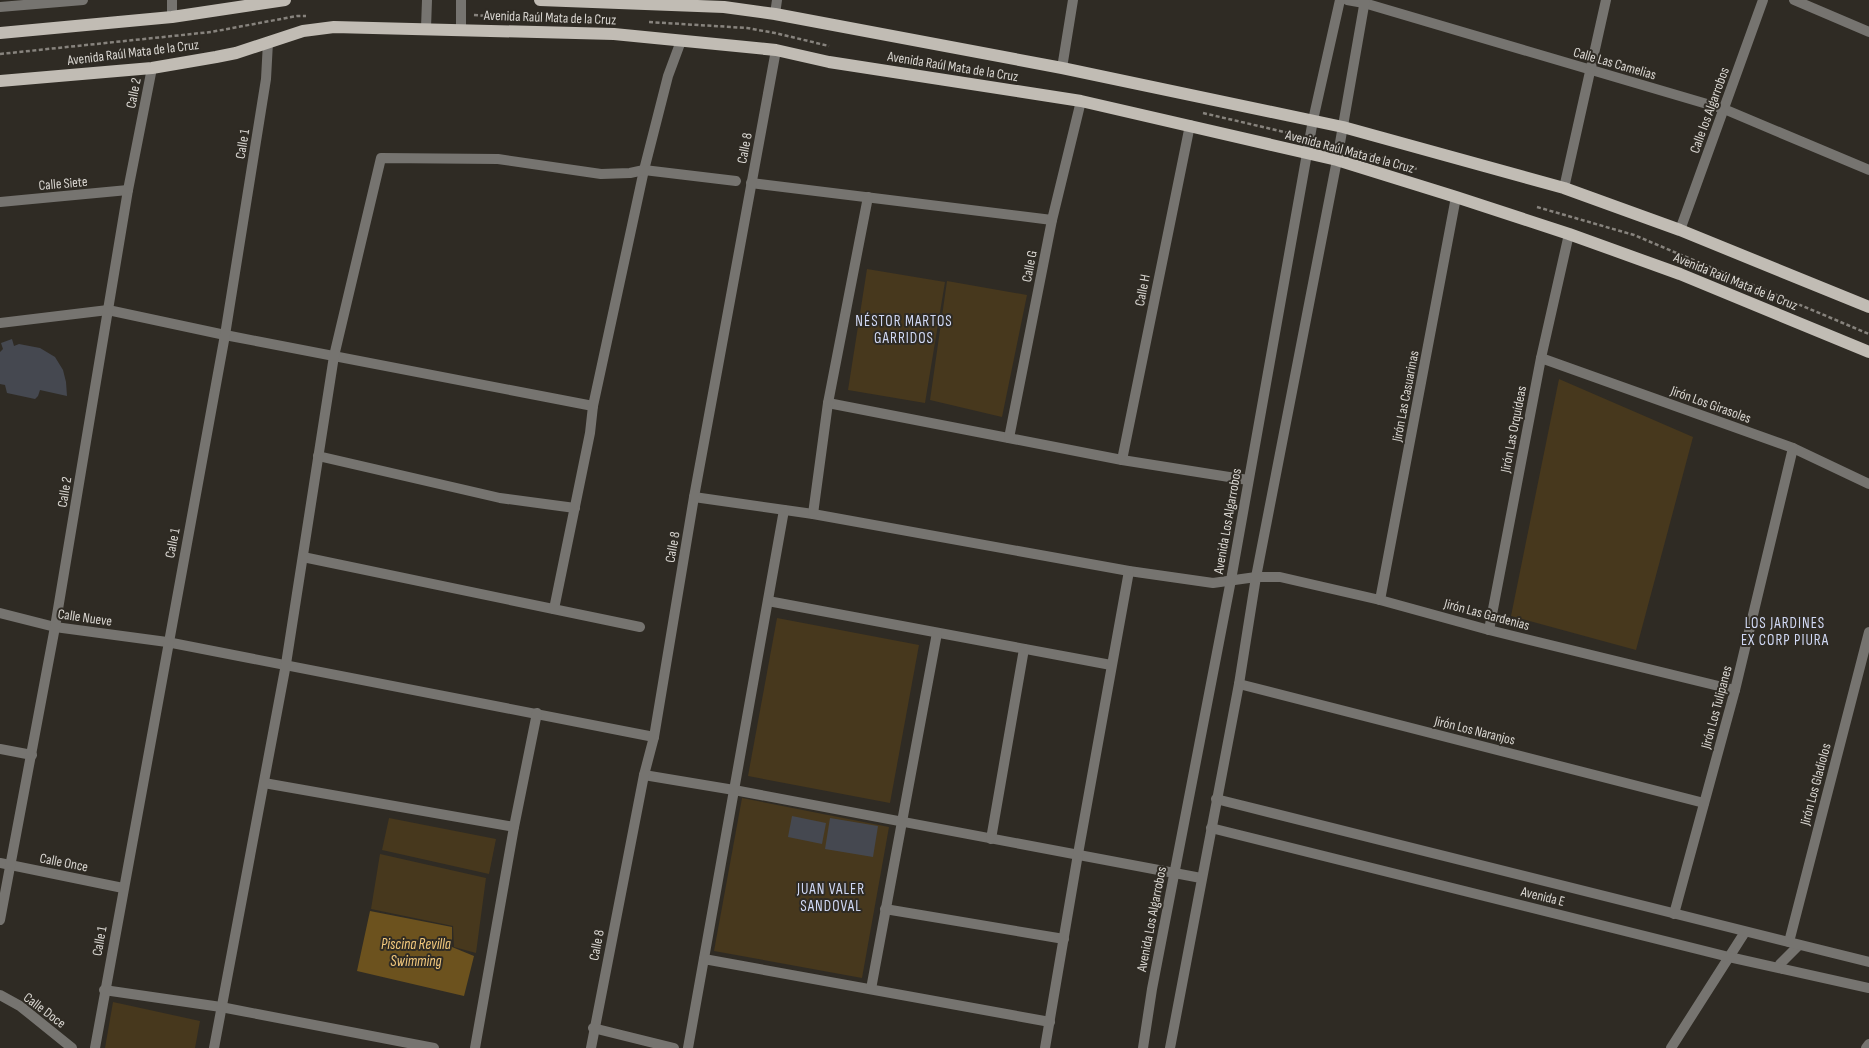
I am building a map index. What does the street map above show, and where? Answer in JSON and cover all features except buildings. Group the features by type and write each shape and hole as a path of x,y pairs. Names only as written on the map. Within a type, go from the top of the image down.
{"main road":[{"path":"0,33 172,16 285,0"},
{"name":"Avenida Raúl Mata de la Cruz","path":"540,0 724,7 775,14 1062,68 1312,120 1564,188 1680,230 1869,307"},
{"name":"Avenida Raúl Mata de la Cruz","path":"0,82 152,68 216,57 303,31 334,27 614,34 776,50 828,62 1080,101 1337,160 1569,234 1680,274 1869,352"}],"street":[{"path":"0,8 11,3 82,0"},
{"path":"172,0 172,16"},
{"path":"426,28 427,0"},
{"path":"461,0 461,29"},
{"path":"775,14 777,0"},
{"path":"1062,68 1073,0"},
{"name":"Avenida Los Algarrobos","path":"1142,1048 1174,871 1231,580 1308,154 1312,120 1340,0"},
{"name":"Calle Las Camelias","path":"1347,0 1365,2 1724,110 1869,170"},
{"path":"1564,188 1606,0"},
{"name":"Calle los Algarrobos","path":"1680,230 1763,0"},
{"path":"1794,0 1869,32"},
{"path":"1170,1048 1238,684 1256,577 1337,160 1365,2"},
{"path":"554,609 590,433 593,406 644,170 668,76 681,41"},
{"name":"Calle 1","path":"95,1048 167,642 225,335 266,79 268,42"},
{"name":"Calle 8","path":"591,1048 593,1028 644,775 654,736 694,497 776,50"},
{"name":"Calle 2","path":"0,920 55,627 128,190 152,68"},
{"name":"Calle G","path":"1009,438 1052,220 1080,101"},
{"name":"Calle H","path":"1122,460 1190,125"},
{"path":"214,1048 286,664 334,356 380,158 498,159 601,174 630,173 644,170 736,181"},
{"path":"751,183 1052,220"},
{"name":"Calle Siete","path":"0,202 128,190"},
{"path":"813,514 828,403 868,197"},
{"name":"Jirón Las Casuarinas","path":"1380,600 1456,197"},
{"name":"Jirón Las Orquídeas","path":"1489,630 1541,358 1569,234"},
{"path":"0,323 108,310 225,335 593,406"},
{"name":"Jirón Los Girasoles","path":"1541,358 1793,448 1869,484"},
{"path":"828,403 1122,460 1248,480"},
{"name":"Jirón Los Tulipanes","path":"1674,914 1735,690 1793,448"},
{"path":"318,456 500,498 575,508"},
{"name":"Jirón Las Gardenias","path":"694,497 813,514 1129,571 1213,583 1256,577 1280,577 1380,600 1489,630 1735,690"},
{"path":"688,1048 784,510"},
{"path":"303,557 640,627"},
{"path":"1045,1048 1129,571"},
{"path":"768,601 1111,666"},
{"name":"Calle Nueve","path":"0,614 55,627 167,642 286,664 654,736"},
{"name":"Jirón Los Gladiolos","path":"1794,944 1869,632"},
{"path":"872,989 885,909 937,634"},
{"path":"991,839 1024,649"},
{"name":"Jirón Los Naranjos","path":"1238,684 1704,803"},
{"path":"474,1048 514,827 537,713"},
{"path":"0,749 32,755"},
{"path":"644,775 1174,871 1201,878"},
{"path":"264,782 514,827"},
{"name":"Avenida E","path":"1216,799 1869,962"},
{"name":"Avenida E","path":"1211,828 1729,957 1869,988"},
{"name":"Calle Once","path":"0,863 123,888"},
{"path":"885,909 1064,939"},
{"path":"1671,1048 1745,932"},
{"path":"1783,969 1780,964 1794,944"},
{"path":"704,959 1050,1022"},
{"path":"104,990 221,1007 434,1048"},
{"name":"Calle Doce","path":"0,995 20,1006 72,1048"},
{"path":"593,1028 674,1048"},
{"path":"1866,1048 1869,1044"}],"shaded area":[{"path":"867,269 945,282 925,403 848,390"},
{"path":"947,281 1027,295 1002,417 930,400"},
{"path":"1559,379 1693,437 1636,650 1511,616"},
{"path":"777,618 919,645 890,803 748,776"},
{"path":"742,798 889,827 862,978 714,951"},
{"path":"389,818 496,839 489,874 382,850"},
{"path":"380,854 486,878 476,953 454,947 453,926 371,909"},
{"path":"113,1002 200,1021 195,1048 105,1048"}],"water":[{"name":"Piscina Revilla Swimming","path":"370,911 452,927 452,947 474,956 464,996 357,971"}],"district":[{"name":"NÉSTOR MARTOS GARRIDOS","path":"904,330"},
{"name":"LOS JARDINES EX CORP PIURA","path":"1785,632"},
{"name":"JUAN VALER SANDOVAL","path":"831,898"}]}
